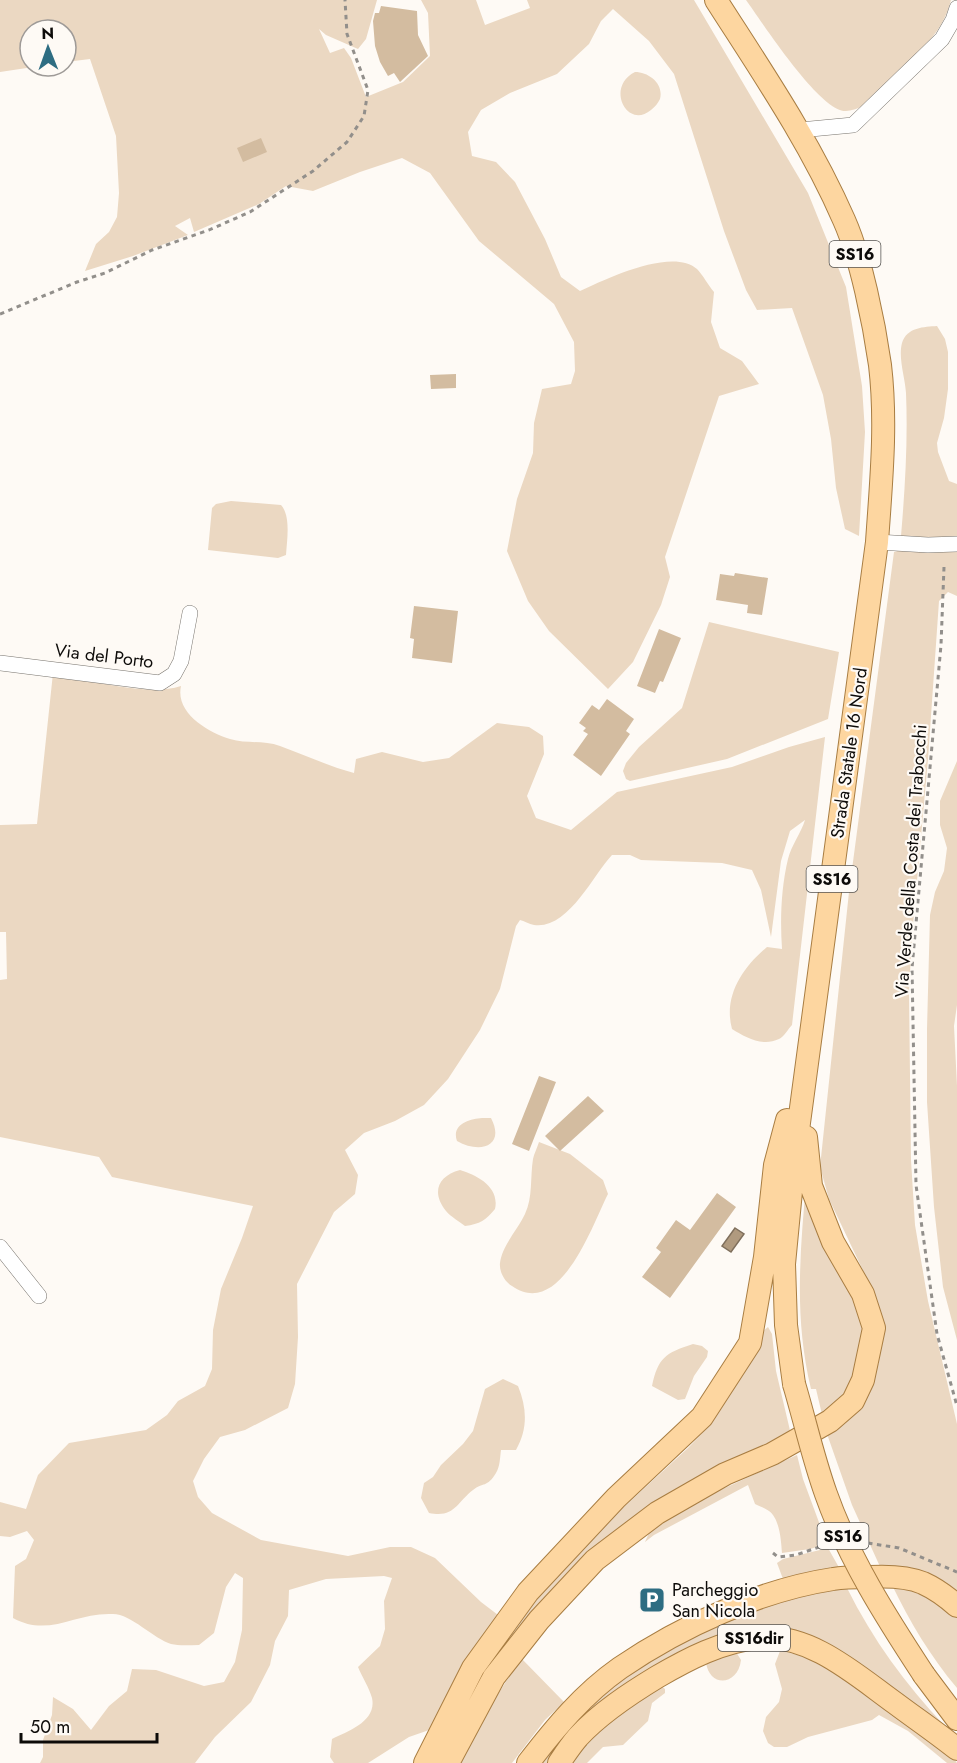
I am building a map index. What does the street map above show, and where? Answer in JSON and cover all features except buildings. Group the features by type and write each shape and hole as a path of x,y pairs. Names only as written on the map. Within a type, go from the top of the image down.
{"main road":[{"name":"Strada Statale 16 Nord","path":"716,0 800,130 845,221 858,263 878,354 884,440 877,542 802,1096 784,1264 786,1325 794,1384 825,1493 844,1538 880,1609 924,1675 957,1719"},
{"path":"425,1763 473,1668 528,1592 616,1498 702,1417 750,1343 765,1257 775,1166 812,1020"},
{"path":"448,1763 494,1677 539,1620 595,1560 657,1513 724,1474 772,1454 801,1438 830,1421 853,1401 863,1380 874,1329 863,1294 833,1242 811,1186 802,1096"},
{"name":"SS16dir","path":"528,1763 558,1724 585,1696 619,1669 705,1621 779,1591 834,1578 892,1576 923,1583 957,1606"},
{"name":"SS16dir","path":"559,1763 577,1738 600,1716 631,1693 687,1659 730,1643 759,1637 789,1640 822,1653 869,1684 957,1749"}],"street":[{"path":"800,130 853,125 942,39 957,8"},
{"path":"877,542 928,545 957,543"},
{"name":"Via del Porto","path":"0,663 159,683 174,674 181,661 190,613"},
{"path":"0,1247 39,1296"}],"path":[{"path":"0,315 105,273 152,250 209,231 250,212 313,171 347,142 364,116 368,90 347,34 345,0"},
{"name":"Via Verde della Costa dei Trabocchi","path":"944,567 941,645 912,979 916,1185 937,1334 957,1406"}],"shaded area":[{"path":"0,0 377,0 366,39 358,49 326,35 319,29 330,53 344,48 351,58 366,97 403,82 430,56 428,13 421,0 476,0 485,25 530,8 527,0 694,0 808,193 846,287 862,386 865,432 859,536 845,529 836,488 831,439 823,395 792,308 757,310 746,290 724,231 674,74 649,41 613,9 601,21 589,44 557,74 510,93 481,110 468,132 472,156 496,162 515,182 545,239 561,277 580,291 622,273 656,263 672,261 686,263 697,269 714,292 711,322 720,348 742,361 759,384 719,396 665,557 670,577 661,605 633,662 608,689 549,631 528,601 507,551 517,499 533,453 534,423 542,389 571,384 575,371 574,342 554,304 479,241 430,173 402,158 313,191 286,186 259,204 194,232 190,218 175,226 188,235 85,271 96,244 109,232 117,217 119,193 116,136 90,59 78,60 78,18 18,18 18,69 0,72"},
{"path":"746,0 951,0 943,21 924,46 869,102 854,110 846,111 835,107 807,82"},
{"path":"635,72 645,74 654,80 661,94 655,106 642,115 634,115 627,111 621,96 621,87 626,79"},
{"path":"937,326 945,339 948,352 948,389 944,418 937,443 949,481 957,484 957,539 916,541 901,536 907,429 901,349 904,338 912,331"},
{"path":"231,501 281,505 287,522 286,555 278,558 208,550 212,508 216,504"},
{"path":"912,547 957,550 957,596 948,592 939,601 909,991 911,1160 915,1225 928,1301 957,1424 957,1597 882,1571 852,1505 827,1434 879,1363 879,1329 869,1283 829,1199 820,1167 849,892 894,552"},
{"path":"709,622 839,652 828,719 727,759 630,781 626,779 623,771 626,763 639,747 682,708"},
{"path":"53,673 135,689 152,690 181,686 180,696 188,713 212,732 236,740 274,744 354,773 356,759 382,752 423,762 449,758 497,723 529,727 543,736 544,754 527,796 536,818 571,830 617,792 732,767 825,737 792,1025 784,1035 779,1039 766,1042 742,1035 732,1029 730,1005 737,983 758,955 767,947 782,949 784,881 789,854 805,820 790,831 781,861 771,937 761,890 752,870 722,863 641,860 630,855 612,855 579,899 558,919 546,924 534,925 520,920 516,926 500,989 480,1030 448,1079 424,1105 395,1121 364,1133 345,1150 358,1175 355,1194 334,1212 297,1284 298,1337 295,1384 288,1408 245,1430 220,1437 204,1459 193,1481 198,1497 212,1513 261,1540 348,1556 390,1547 411,1547 435,1558 481,1602 502,1618 432,1729 409,1737 368,1763 334,1763 330,1757 332,1739 360,1724 370,1713 371,1694 358,1667 380,1646 385,1629 384,1601 392,1578 384,1576 326,1579 289,1590 288,1616 275,1641 270,1665 251,1702 215,1737 195,1763 40,1763 43,1757 43,1740 52,1715 53,1697 73,1709 91,1730 109,1706 127,1691 132,1669 156,1670 204,1686 224,1682 235,1662 242,1630 243,1578 235,1573 226,1587 214,1633 199,1645 171,1644 120,1615 99,1614 38,1626 13,1618 15,1566 26,1559 34,1540 27,1531 10,1537 0,1536 0,1502 26,1509 38,1475 69,1443 146,1430 167,1415 178,1401 205,1386 212,1369 213,1330 221,1289 253,1206 112,1177 99,1157 0,1137 0,980 7,979 6,932 0,932 0,825 37,824"},
{"path":"957,761 957,1005 954,1026 957,1086 957,1340 943,1287 934,1207 927,1102 927,1029 930,915 935,892 944,871 947,848 940,825 940,801"},
{"path":"491,1118 495,1128 493,1141 488,1145 474,1147 457,1141 457,1130 463,1123"},
{"path":"539,1142 570,1154 603,1180 608,1194 573,1264 546,1290 530,1293 507,1282 500,1263 504,1250 528,1208 533,1159"},
{"path":"460,1170 486,1183 494,1194 495,1209 479,1223 465,1226 441,1204 439,1186 446,1176"},
{"path":"806,1183 864,1313 862,1372 824,1423 816,1389 811,1389 800,1311 800,1261"},
{"path":"735,1228 744,1234 731,1252 722,1246"},
{"path":"768,1327 772,1334 776,1371 792,1439 640,1520 480,1685 466,1695 546,1585 600,1529 710,1425 762,1332"},
{"path":"693,1344 702,1346 708,1351 707,1357 694,1376 685,1399 678,1400 652,1386 657,1369 664,1358 676,1350"},
{"path":"503,1379 518,1386 523,1402 525,1418 523,1434 516,1450 501,1450 498,1468 493,1478 473,1490 450,1511 438,1514 429,1513 421,1498 424,1483 433,1477 441,1465 473,1431 485,1389"},
{"path":"797,1455 803,1479 827,1544 782,1553 776,1519 769,1511 755,1504 748,1485 645,1542 649,1533 659,1524 703,1498"},
{"path":"828,1548 841,1571 783,1579 777,1563 783,1559"},
{"path":"892,1585 912,1587 957,1615 957,1688 921,1638"},
{"path":"847,1588 891,1661 916,1694 945,1726 825,1649 693,1647 549,1763 534,1763 592,1697 690,1636 781,1598"},
{"path":"780,1651 802,1656 831,1671 907,1723 957,1763 947,1763 908,1731 879,1715 872,1720 808,1737 787,1747 774,1747 768,1743 763,1731 766,1717 779,1702 782,1689 775,1664"},
{"path":"736,1652 741,1660 735,1675 724,1681 712,1676 706,1662"},
{"path":"521,1658 564,1702 545,1720 512,1763 454,1763"},
{"path":"659,1684 665,1689 665,1693 652,1703 648,1721 623,1745 603,1747 587,1763 569,1763 597,1728"}],"place":[{"name":"Parcheggio San Nicola","path":"652,1600"}]}
